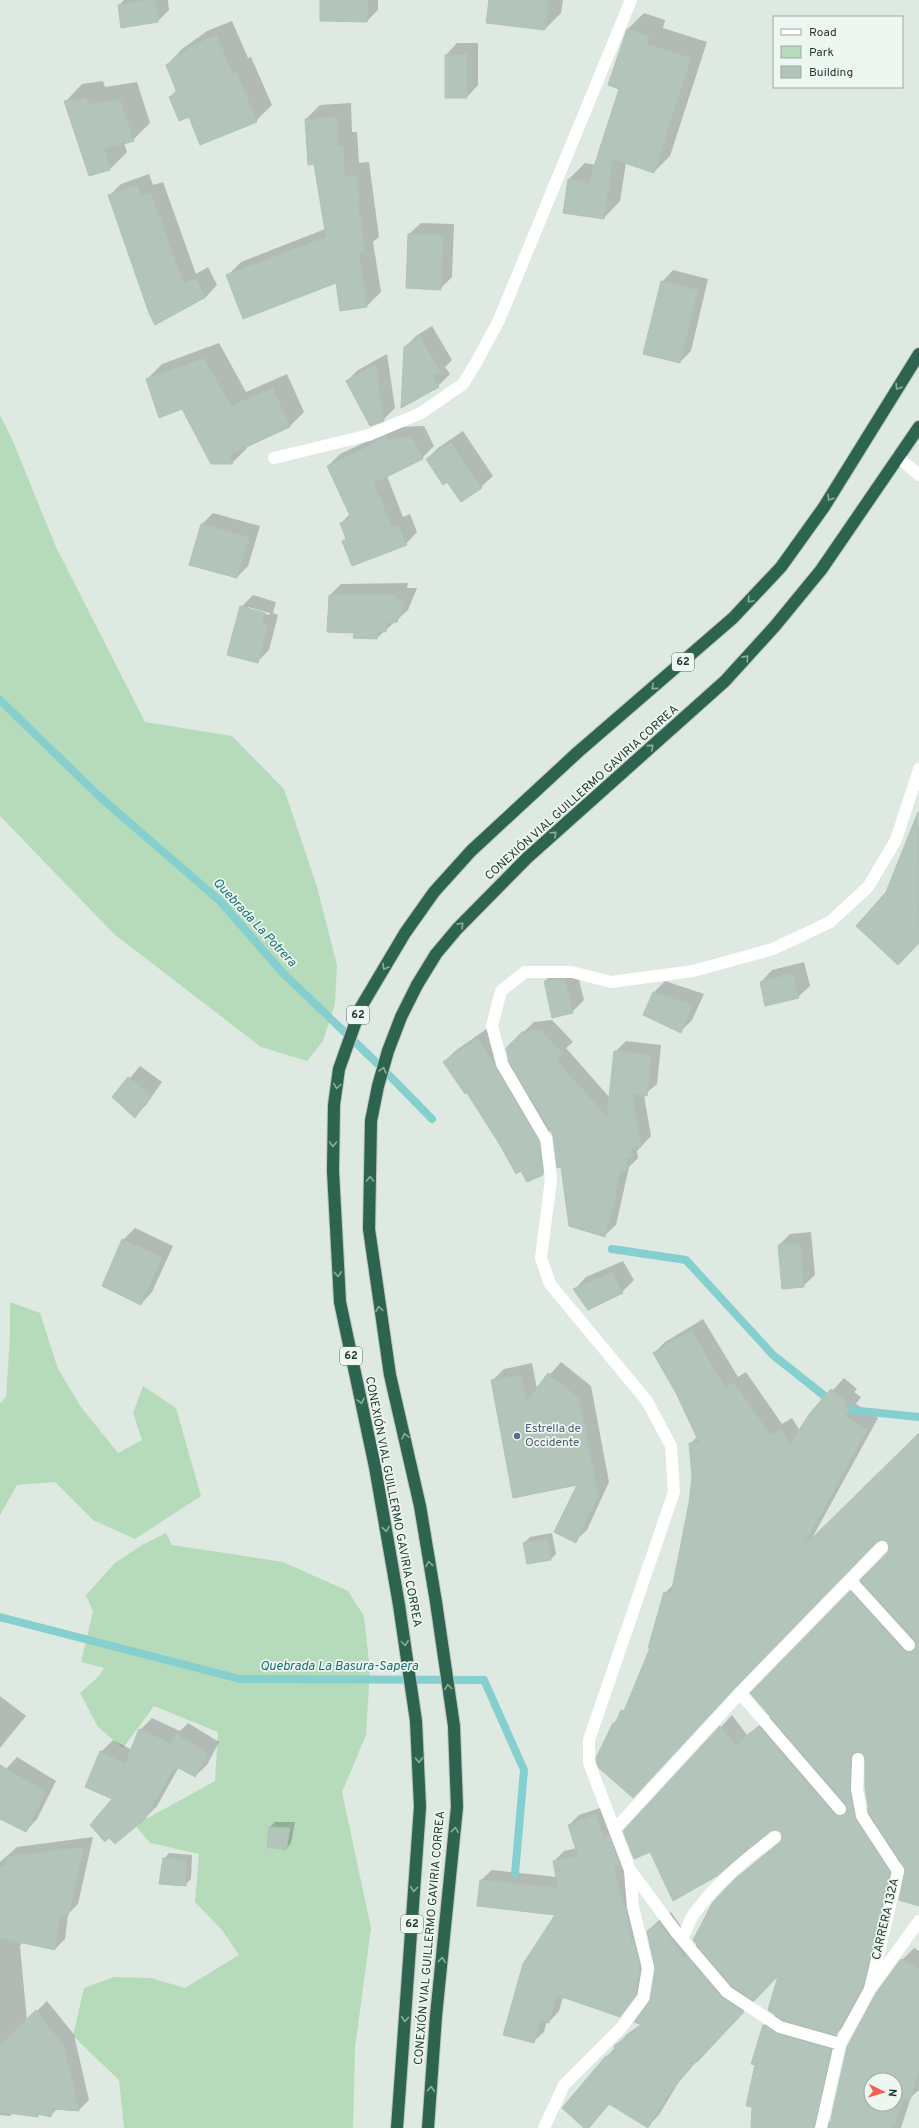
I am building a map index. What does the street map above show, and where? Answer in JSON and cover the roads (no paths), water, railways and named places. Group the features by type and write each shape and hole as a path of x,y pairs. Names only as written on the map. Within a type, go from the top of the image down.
{"highway":[{"name":"CONEXIÓN VIAL GUILLERMO GAVIRIA CORREA","path":"397,2128 420,1807 416,1721 399,1605 375,1467 340,1302 332,1171 334,1105 339,1068 361,1007 405,933 434,892 471,851 578,752 733,618 781,567 824,507 919,354"},
{"name":"CONEXIÓN VIAL GUILLERMO GAVIRIA CORREA","path":"428,2128 437,2008 457,1807 454,1726 436,1602 418,1498 390,1375 369,1229 371,1121 378,1086 388,1051 401,1017 436,954 457,929 527,858 725,680 775,626 821,570 919,427"}],"street":[{"path":"274,458 369,436 421,413 463,384 499,320 630,0"},
{"path":"898,458 919,475"},
{"path":"840,2044 780,2027 727,1992 682,1939 630,1870 589,1763 590,1740 674,1492 671,1446 647,1401 550,1284 541,1258 551,1179 546,1139 502,1064 492,1026 501,991 525,972 572,972 611,982 693,972 773,949 830,922 868,887 896,840 919,769"},
{"path":"614,1829 740,1693 882,1547"},
{"path":"850,1580 909,1645"},
{"path":"740,1693 840,1809"},
{"name":"CARRERA 132A","path":"858,1759 857,1789 862,1816 898,1871 870,1989"},
{"path":"682,1939 694,1915 717,1887 756,1851 775,1837"},
{"path":"544,2128 564,2085 621,2028 643,1998 648,1968 633,1907 630,1870"},
{"path":"821,2128 840,2044 870,1989 919,1921"}],"waterway":[{"name":"Quebrada La Potrera","path":"0,700 100,797 220,901 283,973 382,1068 432,1119"},
{"path":"612,1249 686,1260 773,1355 841,1409 919,1417"},
{"name":"Quebrada La Basura-Sapera","path":"0,1617 240,1679 484,1680 524,1770 515,1874"}],"place":[{"name":"Estrella de Occidente","path":"517,1436"}]}
